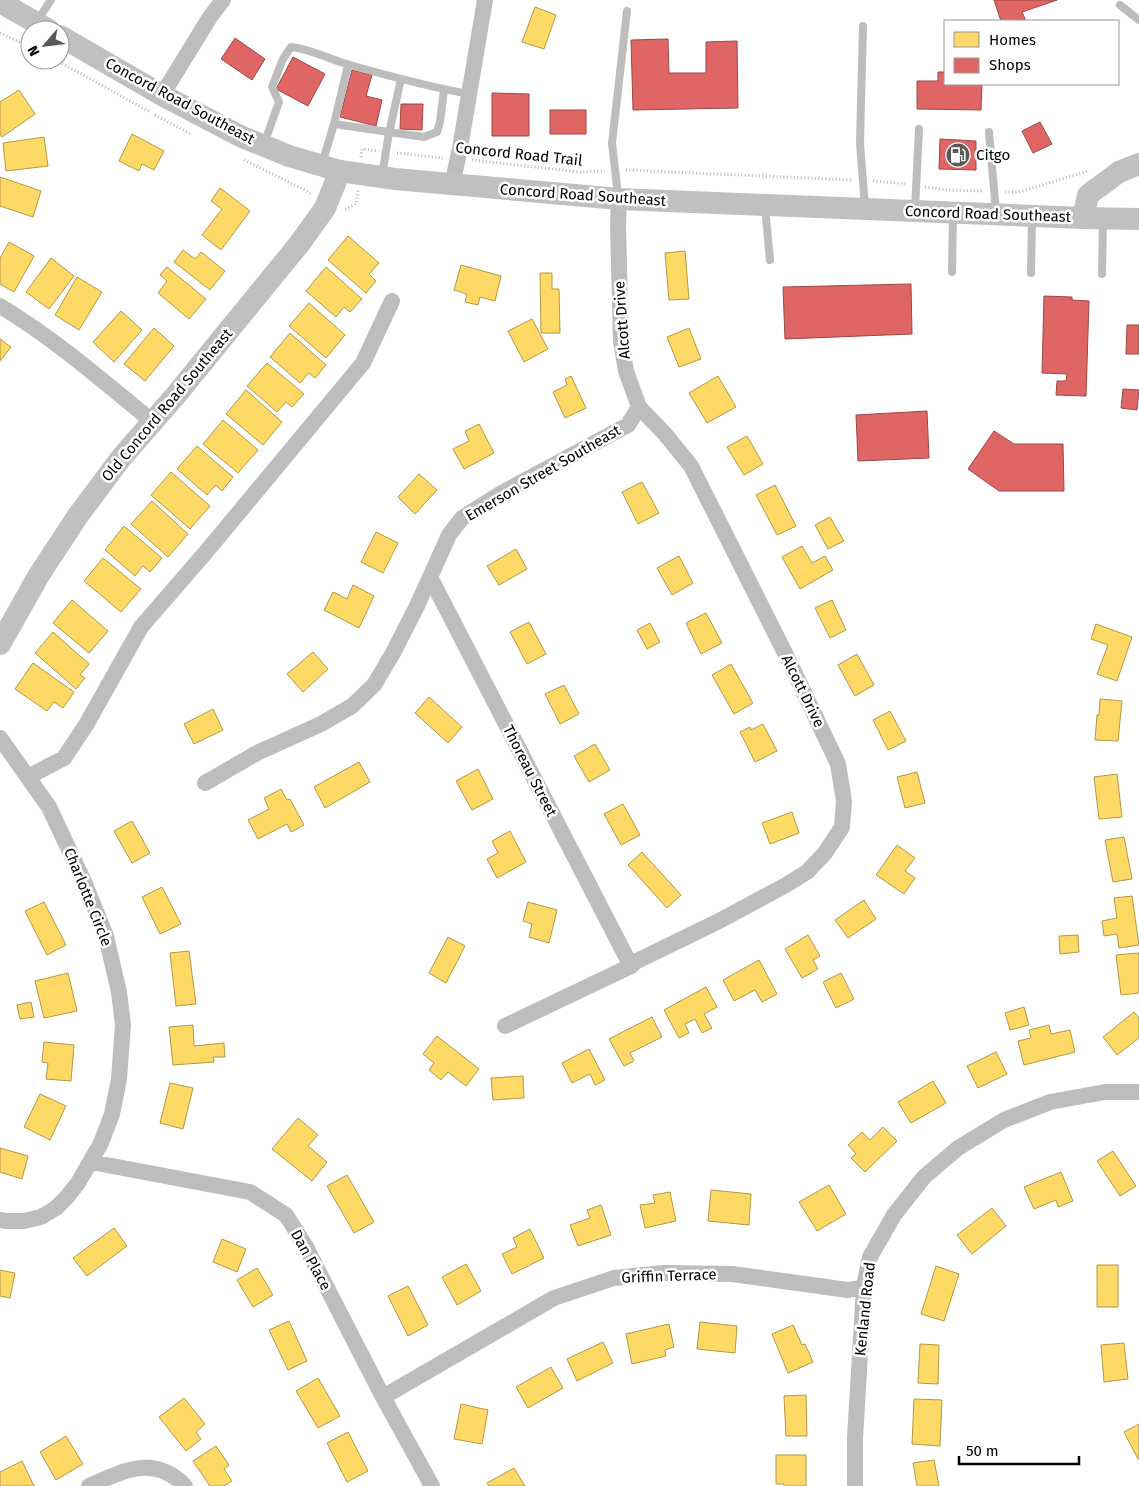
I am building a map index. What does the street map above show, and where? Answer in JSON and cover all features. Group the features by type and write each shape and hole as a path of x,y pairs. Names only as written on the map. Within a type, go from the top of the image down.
{"street":[{"path":"162,95 210,17 223,0"},
{"path":"452,184 485,0"},
{"path":"0,2 32,20"},
{"name":"Concord Road Southeast","path":"70,42 162,95 240,136 289,156 340,170 382,177 619,199 1139,219"},
{"path":"1093,218 1088,195 1119,172 1139,164"},
{"name":"Old Concord Road Southeast","path":"0,644 59,543 121,458 176,395 295,249 326,205 340,170"},
{"name":"Alcott Drive","path":"505,1026 630,966 786,885 807,872 825,853 842,827 844,801 838,764 787,656 691,466 665,434 639,407 626,371 621,341 619,199"},
{"path":"28,777 64,758 86,725 141,628 241,511 363,363 392,301"},
{"path":"0,306 66,350 153,422"},
{"name":"Emerson Street Southeast","path":"205,782 257,753 321,724 352,706 374,685 418,606 449,535 462,518 500,494 628,425 639,407"},
{"name":"Thoreau Street","path":"430,577 630,966"},
{"name":"Charlotte Circle","path":"0,738 49,807 85,884 106,936 119,992 124,1025 119,1079 112,1114 101,1143 78,1184 56,1208 41,1217 24,1221 0,1220"},
{"name":"Kenland Road","path":"855,1486 854,1438 864,1288 870,1258 894,1215 924,1177 958,1148 1004,1120 1050,1102 1105,1092 1139,1092"},
{"name":"Dan Place","path":"91,1162 250,1192 286,1215 306,1247 383,1397 432,1486"},
{"name":"Griffin Terrace","path":"383,1397 554,1298 614,1278 664,1273 732,1274 848,1290 864,1288"},
{"path":"89,1486 127,1470 141,1467 155,1468 168,1473 185,1486"}],"lane":[{"path":"44,20 51,0"},
{"path":"1120,5 1139,20"},
{"path":"619,199 612,143 627,11"},
{"path":"863,26 860,143 865,209"},
{"path":"264,145 279,102 272,87 283,59 291,47 304,48 348,65 401,80 469,94"},
{"path":"340,170 334,124 348,65"},
{"path":"382,177 389,132 401,80"},
{"path":"334,124 424,137 437,132 444,90"},
{"path":"915,211 919,129"},
{"path":"988,132 996,214"},
{"path":"765,205 770,260"},
{"path":"952,272 954,213"},
{"path":"1031,273 1032,216"},
{"path":"1093,218 1102,274"}],"path":[{"path":"0,33 20,42"},
{"path":"70,68 193,135"},
{"name":"Concord Road Trail","path":"236,156 304,190 336,212 356,204 340,170 362,149 579,172 637,170 863,181 948,190 994,192 1019,192 1092,170"}],"building: Homes":[{"path":"535,7 556,15 544,49 522,42"},
{"path":"19,90 35,114 2,137 0,134 0,102"},
{"path":"132,134 164,151 154,170 142,164 139,171 119,161"},
{"path":"44,137 48,166 6,171 3,143"},
{"path":"0,177 41,191 33,217 0,206"},
{"path":"220,188 250,211 221,250 202,235 222,209 211,201"},
{"path":"348,236 379,263 369,274 376,281 366,293 328,260"},
{"path":"9,242 34,256 14,292 0,284 0,258"},
{"path":"183,250 195,259 201,252 225,271 210,290 174,262"},
{"path":"685,251 689,299 669,300 665,253"},
{"path":"51,258 74,276 49,309 26,292"},
{"path":"461,265 501,276 495,301 480,297 478,305 465,302 467,294 454,290"},
{"path":"167,267 206,299 189,319 158,293 167,281 160,275"},
{"path":"326,267 362,299 350,312 344,307 336,317 306,291"},
{"path":"540,273 552,273 552,289 559,289 560,333 541,333"},
{"path":"77,277 102,292 79,330 55,315"},
{"path":"309,303 345,335 326,358 289,326"},
{"path":"121,311 142,330 114,362 93,342"},
{"path":"532,319 548,349 524,362 508,331"},
{"path":"154,328 174,346 145,381 124,364"},
{"path":"689,328 701,359 679,367 667,337"},
{"path":"290,333 326,365 315,378 309,373 300,383 270,357"},
{"path":"0,339 11,347 0,361"},
{"path":"267,363 304,394 292,407 286,402 277,412 247,386"},
{"path":"571,376 586,408 565,418 553,392 567,385 565,379"},
{"path":"718,376 736,407 707,423 689,393"},
{"path":"246,390 282,422 263,445 226,414"},
{"path":"223,420 258,450 238,473 203,444"},
{"path":"479,424 494,453 464,469 453,449 469,441 465,431"},
{"path":"747,436 763,464 744,475 727,447"},
{"path":"197,446 233,477 222,491 216,485 207,495 177,469"},
{"path":"171,472 210,506 190,529 151,495"},
{"path":"419,474 437,490 415,514 398,497"},
{"path":"642,482 659,513 638,524 622,492"},
{"path":"775,485 796,526 777,535 756,495"},
{"path":"152,501 188,534 168,557 131,524"},
{"path":"830,517 844,541 828,549 815,525"},
{"path":"124,526 162,558 150,572 143,566 135,576 105,550"},
{"path":"376,532 398,543 383,573 361,562"},
{"path":"802,546 812,563 825,556 833,570 800,589 782,557"},
{"path":"516,549 527,569 499,585 487,566"},
{"path":"679,556 693,583 672,595 657,568"},
{"path":"103,558 141,589 121,612 84,581"},
{"path":"353,585 374,596 359,628 324,610 333,592 347,599"},
{"path":"72,600 108,631 89,653 53,623"},
{"path":"832,600 846,630 830,638 815,608"},
{"path":"706,613 722,643 701,654 686,623"},
{"path":"529,622 546,654 527,664 510,632"},
{"path":"650,623 660,642 647,649 637,630"},
{"path":"1096,624 1132,637 1117,681 1097,674 1108,645 1091,639"},
{"path":"53,632 89,664 80,675 85,678 76,689 35,653"},
{"path":"313,652 328,669 303,692 287,674"},
{"path":"857,654 874,685 855,696 838,665"},
{"path":"33,663 74,692 63,708 54,702 47,711 15,689"},
{"path":"731,664 753,703 734,714 712,675"},
{"path":"564,685 579,714 560,724 545,694"},
{"path":"429,697 462,727 448,743 415,713"},
{"path":"1100,699 1122,701 1118,741 1095,740"},
{"path":"213,709 223,730 194,744 184,724"},
{"path":"890,711 906,741 888,750 873,720"},
{"path":"763,724 777,751 755,762 740,732 750,727 751,730"},
{"path":"595,744 610,770 589,782 574,756"},
{"path":"359,762 370,782 325,808 314,787"},
{"path":"478,769 493,799 472,810 456,781"},
{"path":"917,772 925,803 905,808 897,777"},
{"path":"1117,774 1122,817 1099,819 1094,777"},
{"path":"281,789 287,800 290,799 304,825 291,832 287,824 258,839 248,820 269,809 264,798"},
{"path":"623,804 640,835 621,845 604,814"},
{"path":"792,812 799,833 770,844 762,823"},
{"path":"132,821 150,853 132,863 114,831"},
{"path":"510,831 526,862 497,878 487,859 498,853 492,841"},
{"path":"1124,837 1132,879 1113,882 1105,840"},
{"path":"897,845 915,858 905,871 915,878 904,894 876,875"},
{"path":"642,852 681,895 667,908 628,865"},
{"path":"162,887 181,924 160,934 142,897"},
{"path":"1132,896 1139,945 1119,948 1117,934 1104,936 1102,921 1117,918 1114,898"},
{"path":"864,900 876,919 848,938 835,920"},
{"path":"44,902 66,945 47,955 25,911"},
{"path":"528,902 557,910 549,943 529,937 532,924 523,921"},
{"path":"808,935 820,956 813,960 818,969 802,978 785,949"},
{"path":"1078,935 1079,952 1060,954 1059,936"},
{"path":"448,937 465,946 446,983 429,973"},
{"path":"189,951 196,1004 176,1006 170,953"},
{"path":"1139,953 1139,993 1121,995 1116,955"},
{"path":"759,960 777,994 762,1002 755,990 734,1001 723,980"},
{"path":"68,973 77,1011 44,1018 35,981"},
{"path":"841,973 854,999 836,1008 823,982"},
{"path":"706,987 717,1007 704,1014 712,1028 702,1033 695,1019 685,1024 689,1033 679,1038 664,1010"},
{"path":"31,1002 34,1017 20,1019 17,1005"},
{"path":"1024,1007 1029,1025 1010,1030 1005,1013"},
{"path":"1134,1012 1139,1018 1139,1038 1117,1055 1103,1037"},
{"path":"652,1017 662,1037 630,1053 634,1061 624,1066 609,1039"},
{"path":"193,1025 194,1046 224,1043 225,1057 213,1057 214,1062 173,1065 169,1027"},
{"path":"1049,1025 1051,1034 1070,1030 1075,1052 1024,1065 1018,1041 1031,1038 1029,1030"},
{"path":"437,1036 479,1069 466,1086 448,1072 441,1080 429,1070 434,1063 423,1054"},
{"path":"44,1042 74,1045 71,1081 46,1079 48,1063 42,1062"},
{"path":"589,1049 605,1080 595,1085 590,1074 572,1083 562,1063"},
{"path":"996,1052 1007,1074 978,1088 967,1066"},
{"path":"523,1076 524,1098 493,1100 491,1078"},
{"path":"933,1081 946,1103 911,1123 898,1102"},
{"path":"170,1083 193,1088 183,1129 160,1123"},
{"path":"40,1094 66,1106 50,1140 24,1127"},
{"path":"298,1118 318,1135 308,1146 327,1162 312,1181 272,1149"},
{"path":"883,1127 897,1141 865,1172 851,1158 856,1154 848,1145 862,1132 870,1140"},
{"path":"0,1148 28,1156 22,1179 0,1172"},
{"path":"1113,1151 1136,1186 1120,1196 1097,1161"},
{"path":"1061,1172 1073,1201 1058,1207 1056,1200 1034,1209 1024,1187"},
{"path":"347,1175 374,1222 354,1233 327,1186"},
{"path":"829,1185 846,1214 817,1231 799,1202"},
{"path":"711,1190 751,1194 749,1225 708,1221"},
{"path":"670,1192 676,1221 645,1228 640,1205 655,1203 653,1195"},
{"path":"601,1205 611,1235 578,1246 570,1225 590,1218 587,1210"},
{"path":"992,1208 1006,1226 972,1254 957,1235"},
{"path":"114,1228 127,1246 87,1276 73,1258"},
{"path":"530,1229 544,1258 512,1274 502,1254 517,1247 513,1238"},
{"path":"222,1239 246,1249 237,1272 213,1262"},
{"path":"466,1264 481,1291 457,1305 442,1277"},
{"path":"1097,1265 1118,1265 1118,1307 1097,1307"},
{"path":"936,1266 959,1274 944,1321 921,1314"},
{"path":"257,1268 273,1295 253,1307 237,1280"},
{"path":"0,1270 15,1273 10,1298 0,1296"},
{"path":"408,1286 428,1325 408,1336 388,1296"},
{"path":"289,1321 307,1361 288,1370 269,1330"},
{"path":"700,1322 737,1326 735,1353 697,1349"},
{"path":"669,1324 674,1347 665,1350 666,1356 632,1364 626,1334"},
{"path":"793,1325 802,1345 805,1344 813,1362 788,1373 772,1334"},
{"path":"603,1342 613,1363 577,1381 567,1359"},
{"path":"1124,1343 1128,1379 1104,1382 1101,1345"},
{"path":"920,1344 939,1345 938,1384 918,1383"},
{"path":"551,1367 563,1388 528,1408 516,1387"},
{"path":"318,1378 340,1416 318,1428 296,1391"},
{"path":"806,1395 807,1436 786,1436 784,1396"},
{"path":"184,1398 205,1424 196,1432 201,1439 186,1451 159,1417"},
{"path":"914,1399 942,1400 940,1446 912,1444"},
{"path":"461,1404 488,1410 482,1444 454,1439"},
{"path":"1139,1424 1139,1459 1138,1459 1124,1432"},
{"path":"348,1432 368,1471 347,1482 327,1443"},
{"path":"66,1436 83,1464 56,1480 40,1452"},
{"path":"216,1446 229,1465 224,1469 232,1481 224,1486 210,1486 193,1461"},
{"path":"776,1455 806,1455 806,1486 776,1484"},
{"path":"934,1460 939,1486 917,1486 913,1463"},
{"path":"22,1461 34,1486 0,1486 0,1472"},
{"path":"514,1468 525,1486 489,1486 487,1483"}],"building: Shops":[{"path":"994,0 1057,0 1022,12 1026,20 1001,20"},
{"path":"235,38 265,59 252,80 221,59"},
{"path":"668,39 669,73 706,73 706,42 737,41 738,108 633,110 631,40"},
{"path":"293,57 325,74 308,106 276,89"},
{"path":"352,70 372,75 366,96 382,100 376,126 340,117"},
{"path":"938,72 944,72 944,85 982,85 981,110 917,109 917,81 938,81"},
{"path":"492,93 529,94 529,136 492,136"},
{"path":"401,104 423,104 422,130 400,129"},
{"path":"550,110 586,110 586,134 550,134"},
{"path":"1040,122 1052,144 1033,153 1022,131"},
{"name":"Citgo","path":"940,139 976,141 976,170 939,169"},
{"path":"911,284 912,334 785,339 783,287"},
{"path":"1044,296 1072,297 1072,300 1089,301 1086,396 1056,395 1057,381 1066,381 1067,374 1042,373"},
{"path":"1127,325 1139,325 1139,354 1126,354"},
{"path":"1123,389 1139,390 1137,410 1121,408"},
{"path":"927,411 929,458 858,461 856,415"},
{"path":"994,431 1014,444 1063,444 1064,491 999,491 968,469"}],"place":[{"name":"Citgo","path":"958,155"}]}
